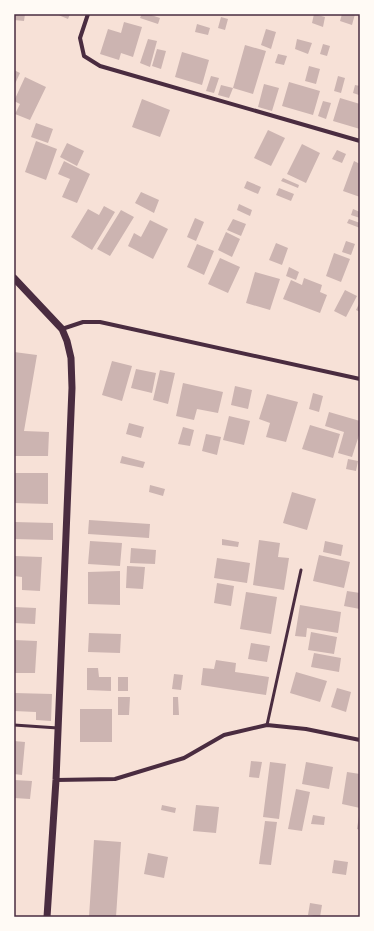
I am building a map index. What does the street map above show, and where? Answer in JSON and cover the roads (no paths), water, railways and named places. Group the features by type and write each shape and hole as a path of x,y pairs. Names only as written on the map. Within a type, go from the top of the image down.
{"street":[{"path":"88,14 80,38 84,56 100,66 360,141"},
{"path":"16,283 62,329 67,341 71,358 72,388 56,780 47,917"},
{"path":"62,329 84,322 100,322 360,379"},
{"path":"56,780 115,779 184,758 224,735 267,725 306,729 360,740"}],"lane":[{"path":"267,725 301,570"},
{"path":"14,725 58,728"}]}
